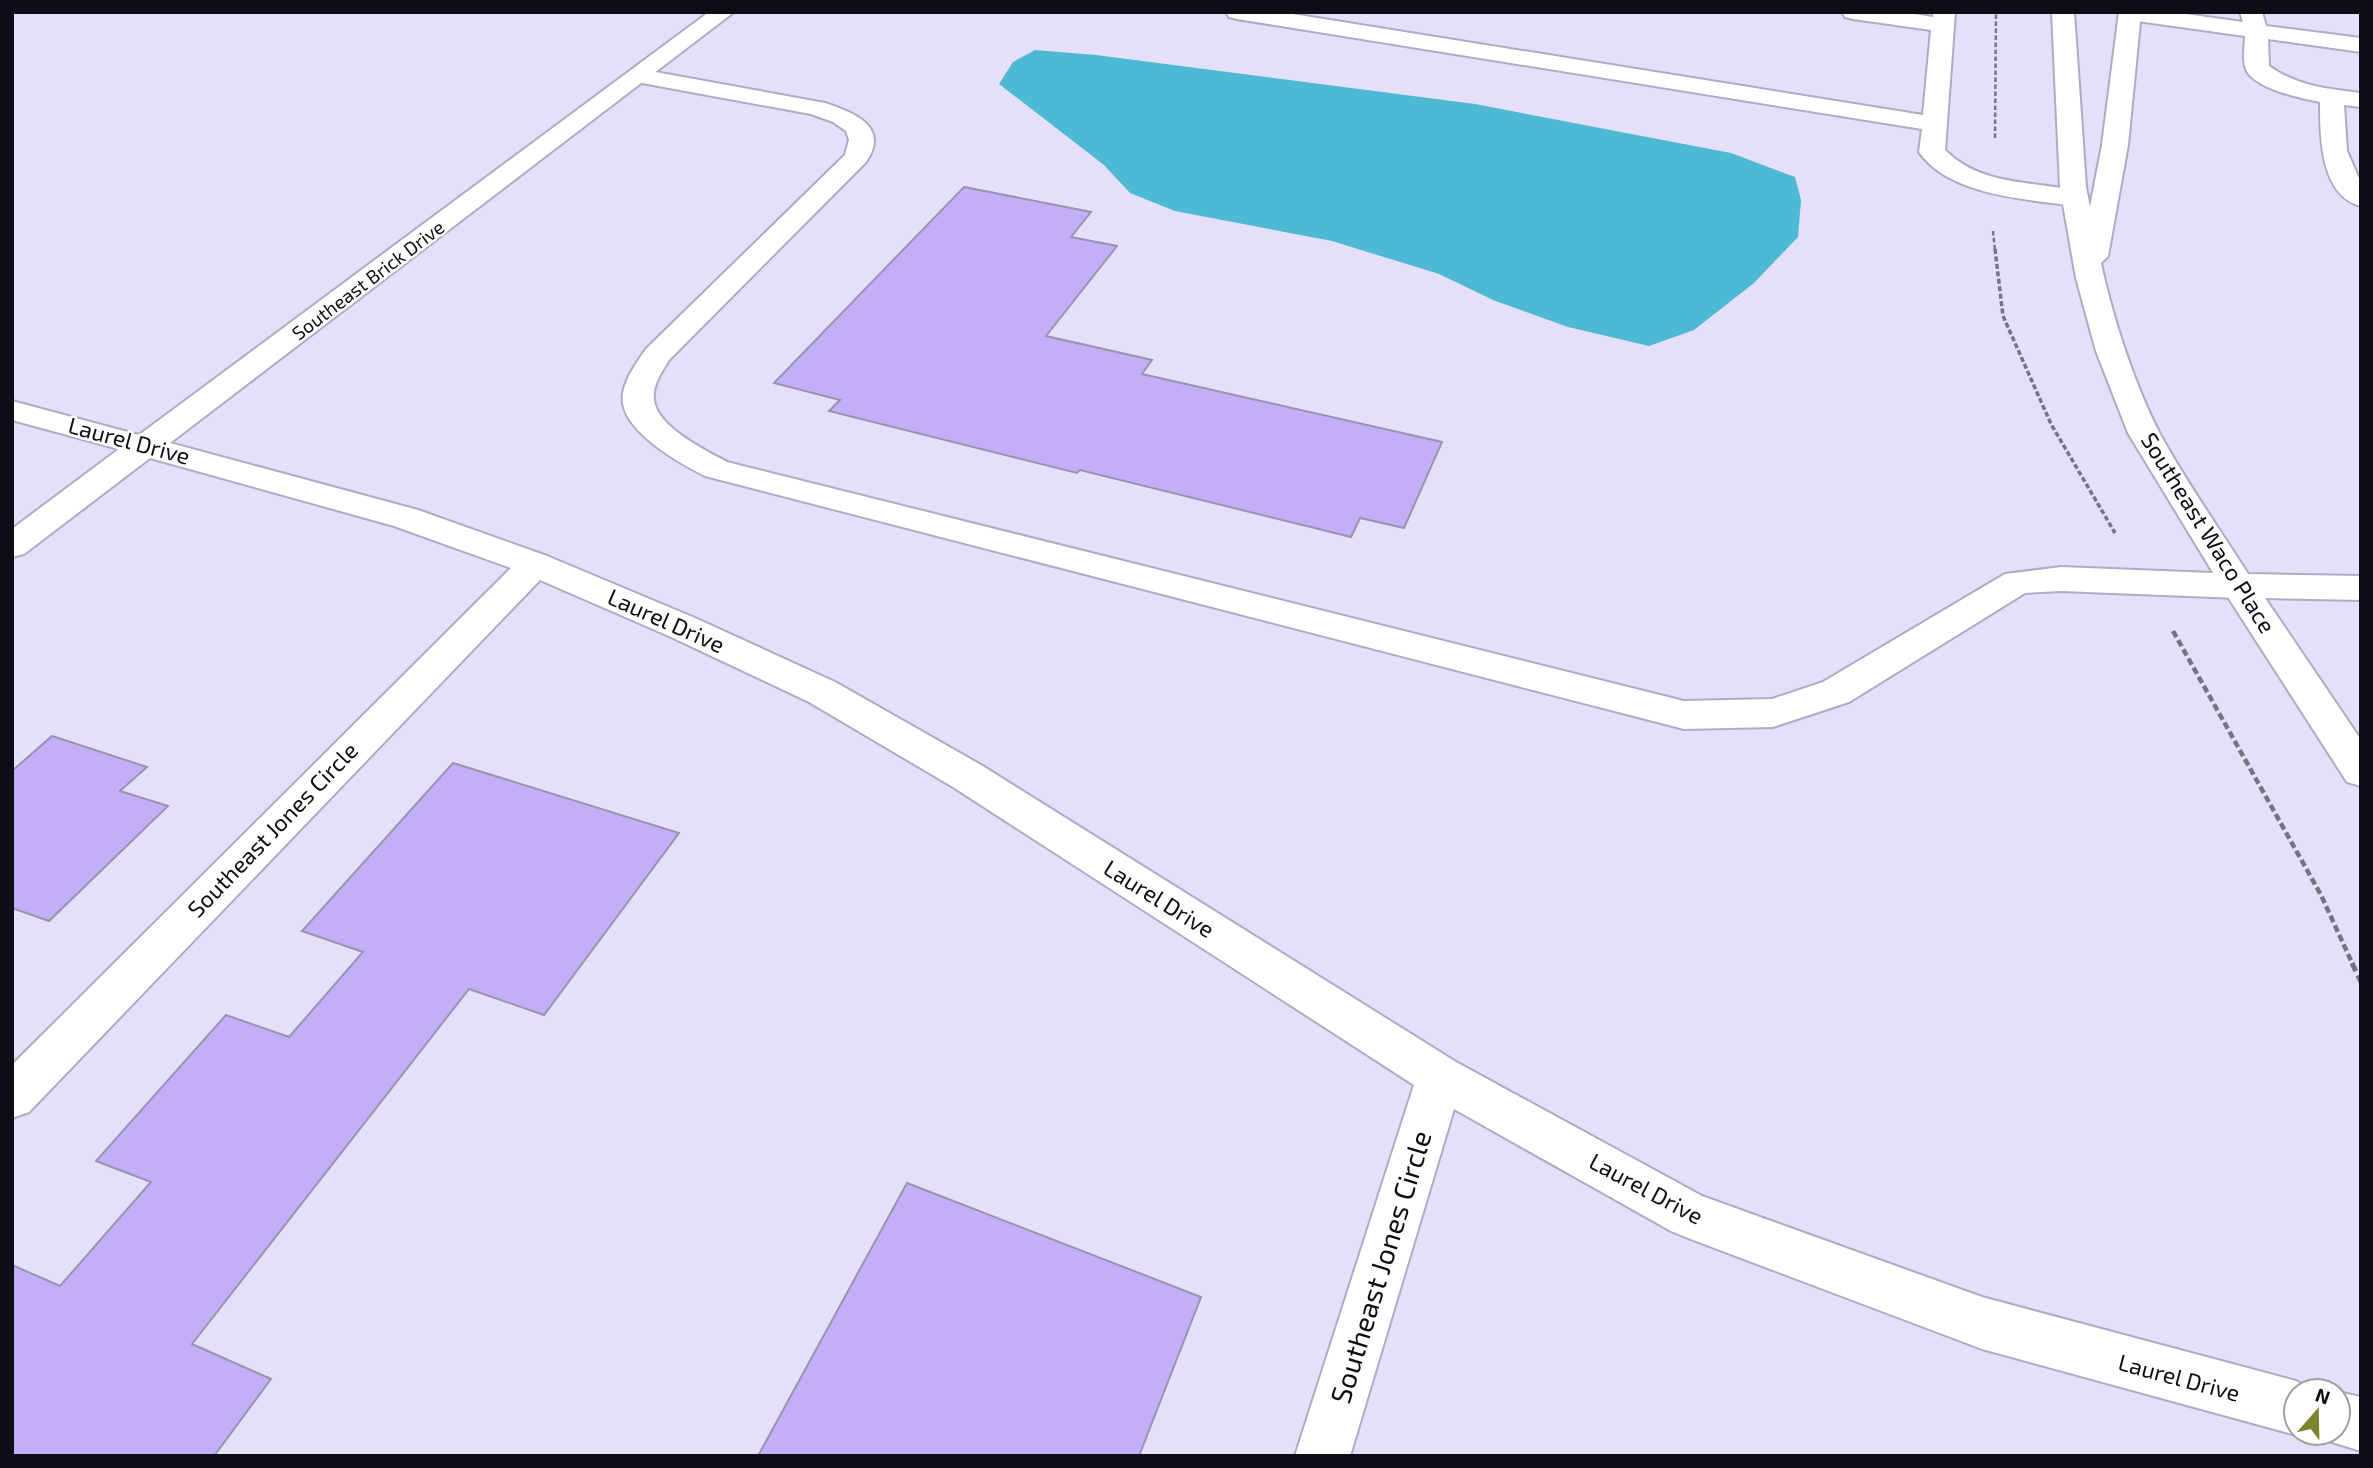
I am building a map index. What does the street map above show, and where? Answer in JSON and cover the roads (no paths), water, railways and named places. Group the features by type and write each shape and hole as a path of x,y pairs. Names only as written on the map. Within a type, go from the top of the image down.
{"street":[{"name":"Southeast Brick Drive","path":"12,547 723,12"},
{"path":"1237,12 1935,124"},
{"path":"1853,12 1944,18 1932,152 1950,170 2007,188 2075,198"},
{"name":"Southeast Waco Place","path":"2063,12 2075,198 2090,278 2111,351 2144,433 2238,586 2361,771"},
{"path":"2130,12 2253,22 2361,45"},
{"name":"Southeast Waco Place","path":"2090,278 2115,145 2130,12"},
{"path":"2253,22 2257,69 2272,81 2296,92 2361,100"},
{"path":"639,75 816,108 842,117 858,128 861,140 857,157 657,355 641,381 638,402 651,425 678,449 716,469 1684,715 1773,713 1836,692 2017,582 2061,579 2361,588"},
{"path":"2332,96 2332,146 2348,188 2361,198"},
{"name":"Laurel Drive","path":"12,410 406,519 535,564 682,627 822,692 967,776 1440,1077 1688,1214 1982,1323 2282,1404"},
{"name":"Southeast Jones Circle","path":"12,1097 535,564"},
{"name":"Southeast Jones Circle","path":"1322,1456 1440,1077"}],"water":[{"path":"1035,50 1096,55 1475,104 1731,153 1795,177 1801,200 1798,237 1754,283 1694,330 1649,346 1568,327 1493,300 1439,274 1332,241 1175,211 1130,193 1104,165 999,84 1013,62"}]}
